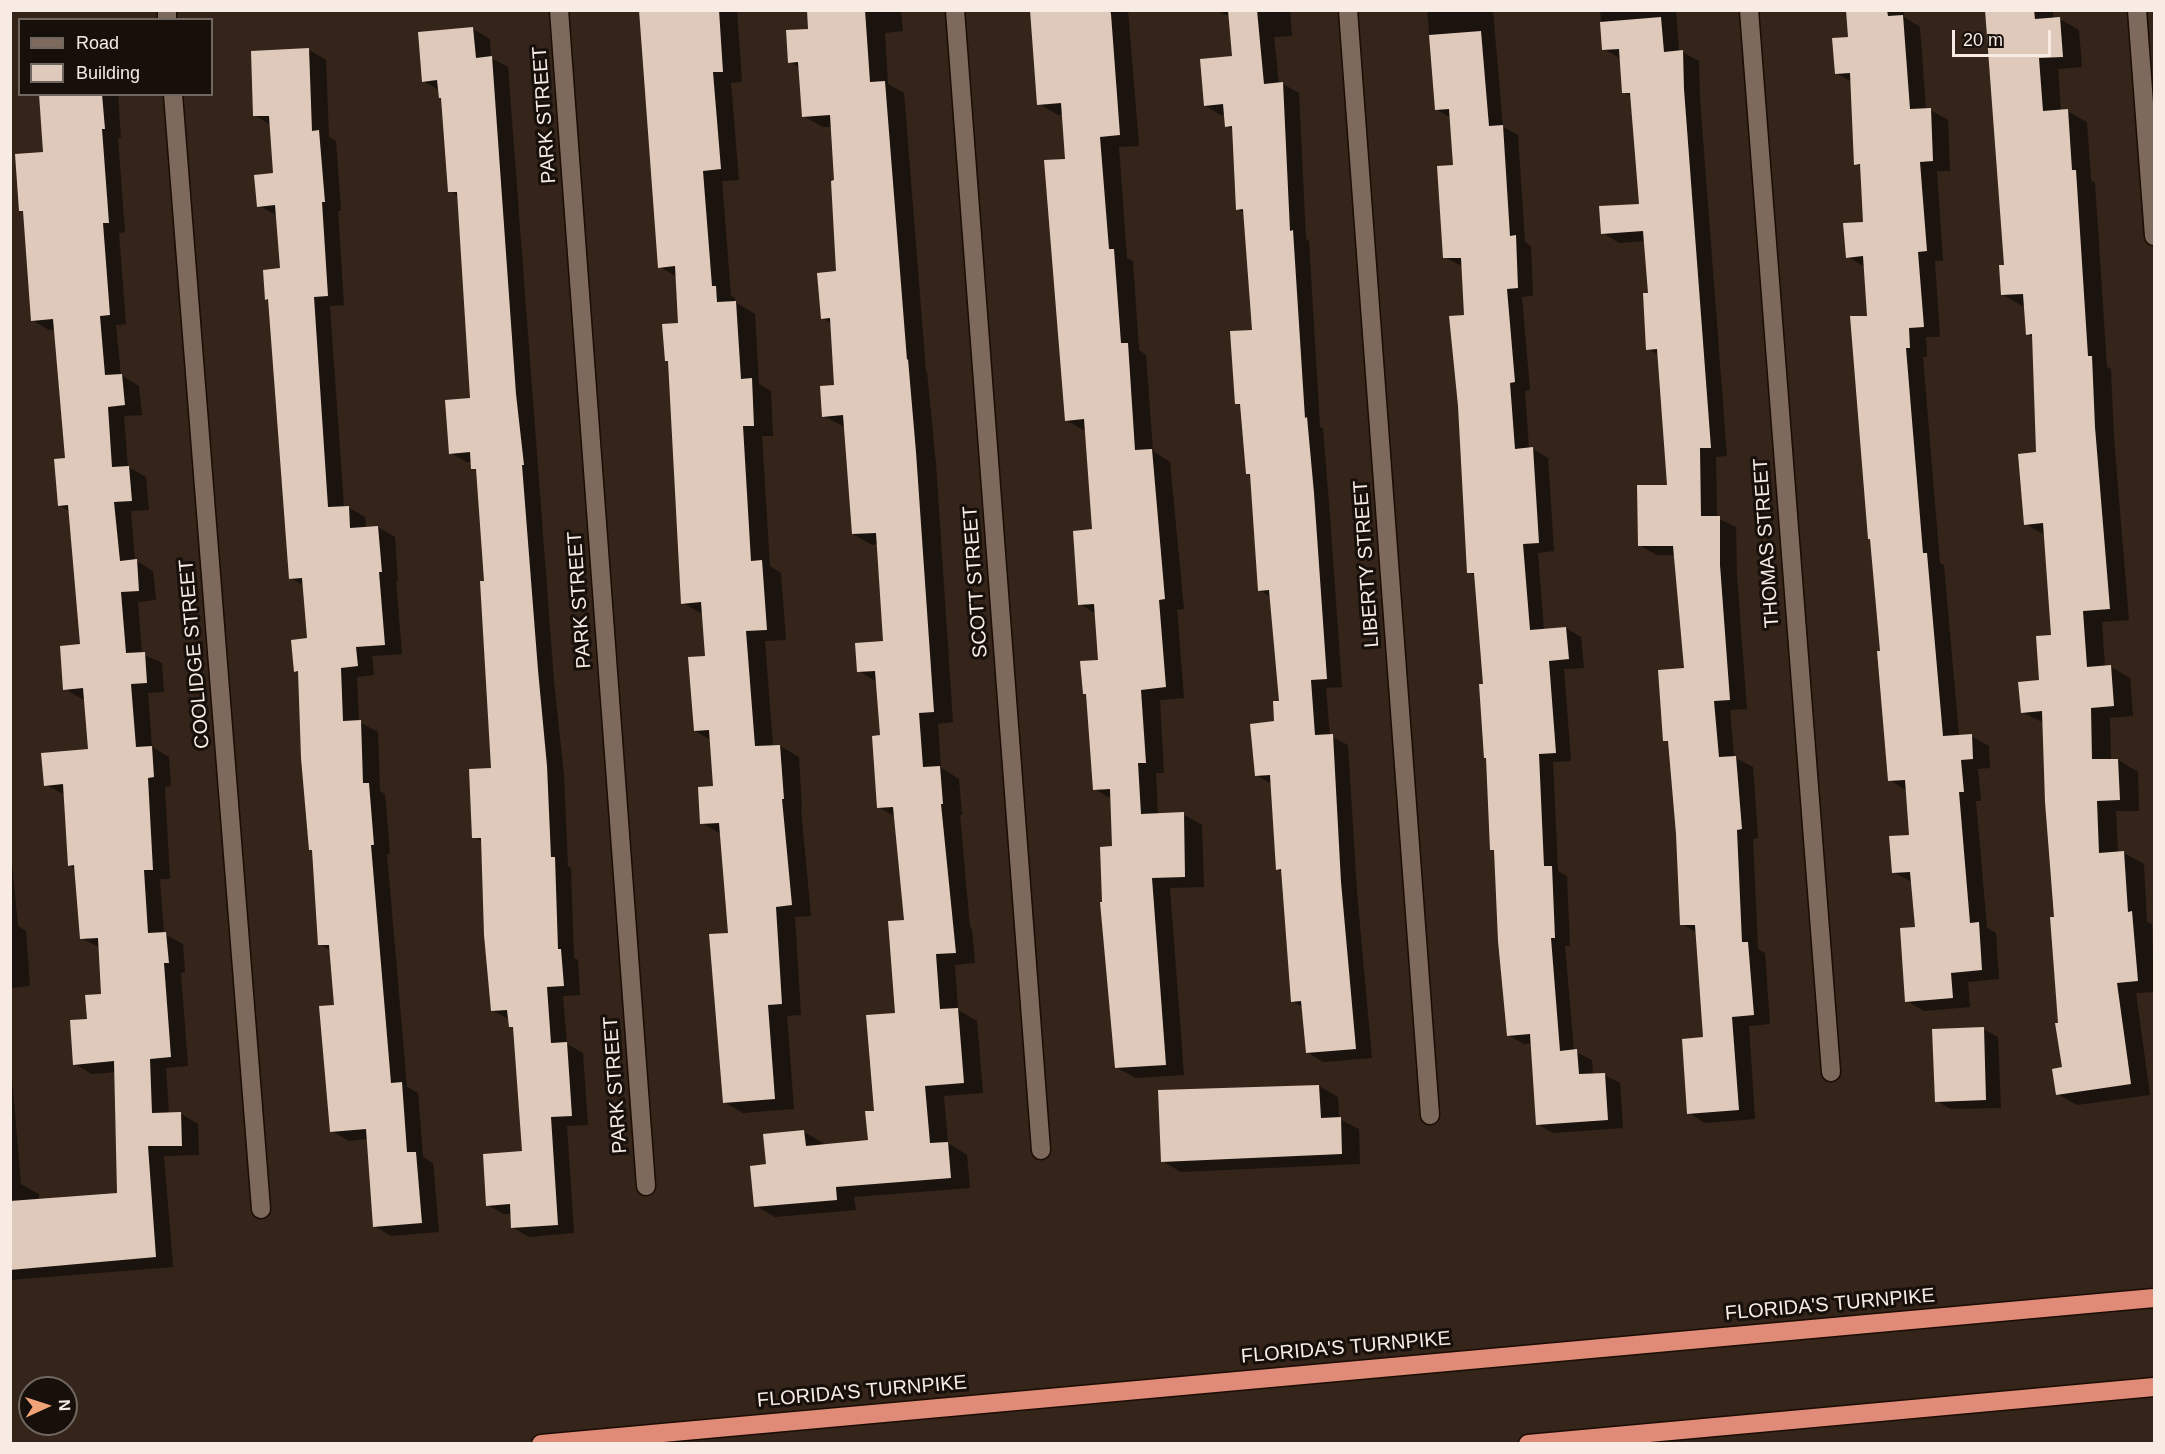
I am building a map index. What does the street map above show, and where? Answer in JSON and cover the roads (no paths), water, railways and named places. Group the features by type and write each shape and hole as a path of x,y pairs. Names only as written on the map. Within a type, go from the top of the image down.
{"highway":[{"name":"FLORIDA'S TURNPIKE","path":"541,1443 2154,1298"},
{"path":"1528,1443 2154,1387"}],"street":[{"name":"PARK STREET","path":"559,10 646,1186"},
{"name":"SCOTT STREET","path":"955,10 1041,1150"},
{"name":"LIBERTY STREET","path":"1348,10 1430,1115"},
{"name":"THOMAS STREET","path":"1749,10 1830,1072"},
{"path":"2137,10 2154,236"},
{"name":"COOLIDGE STREET","path":"173,96 261,1209"}]}
